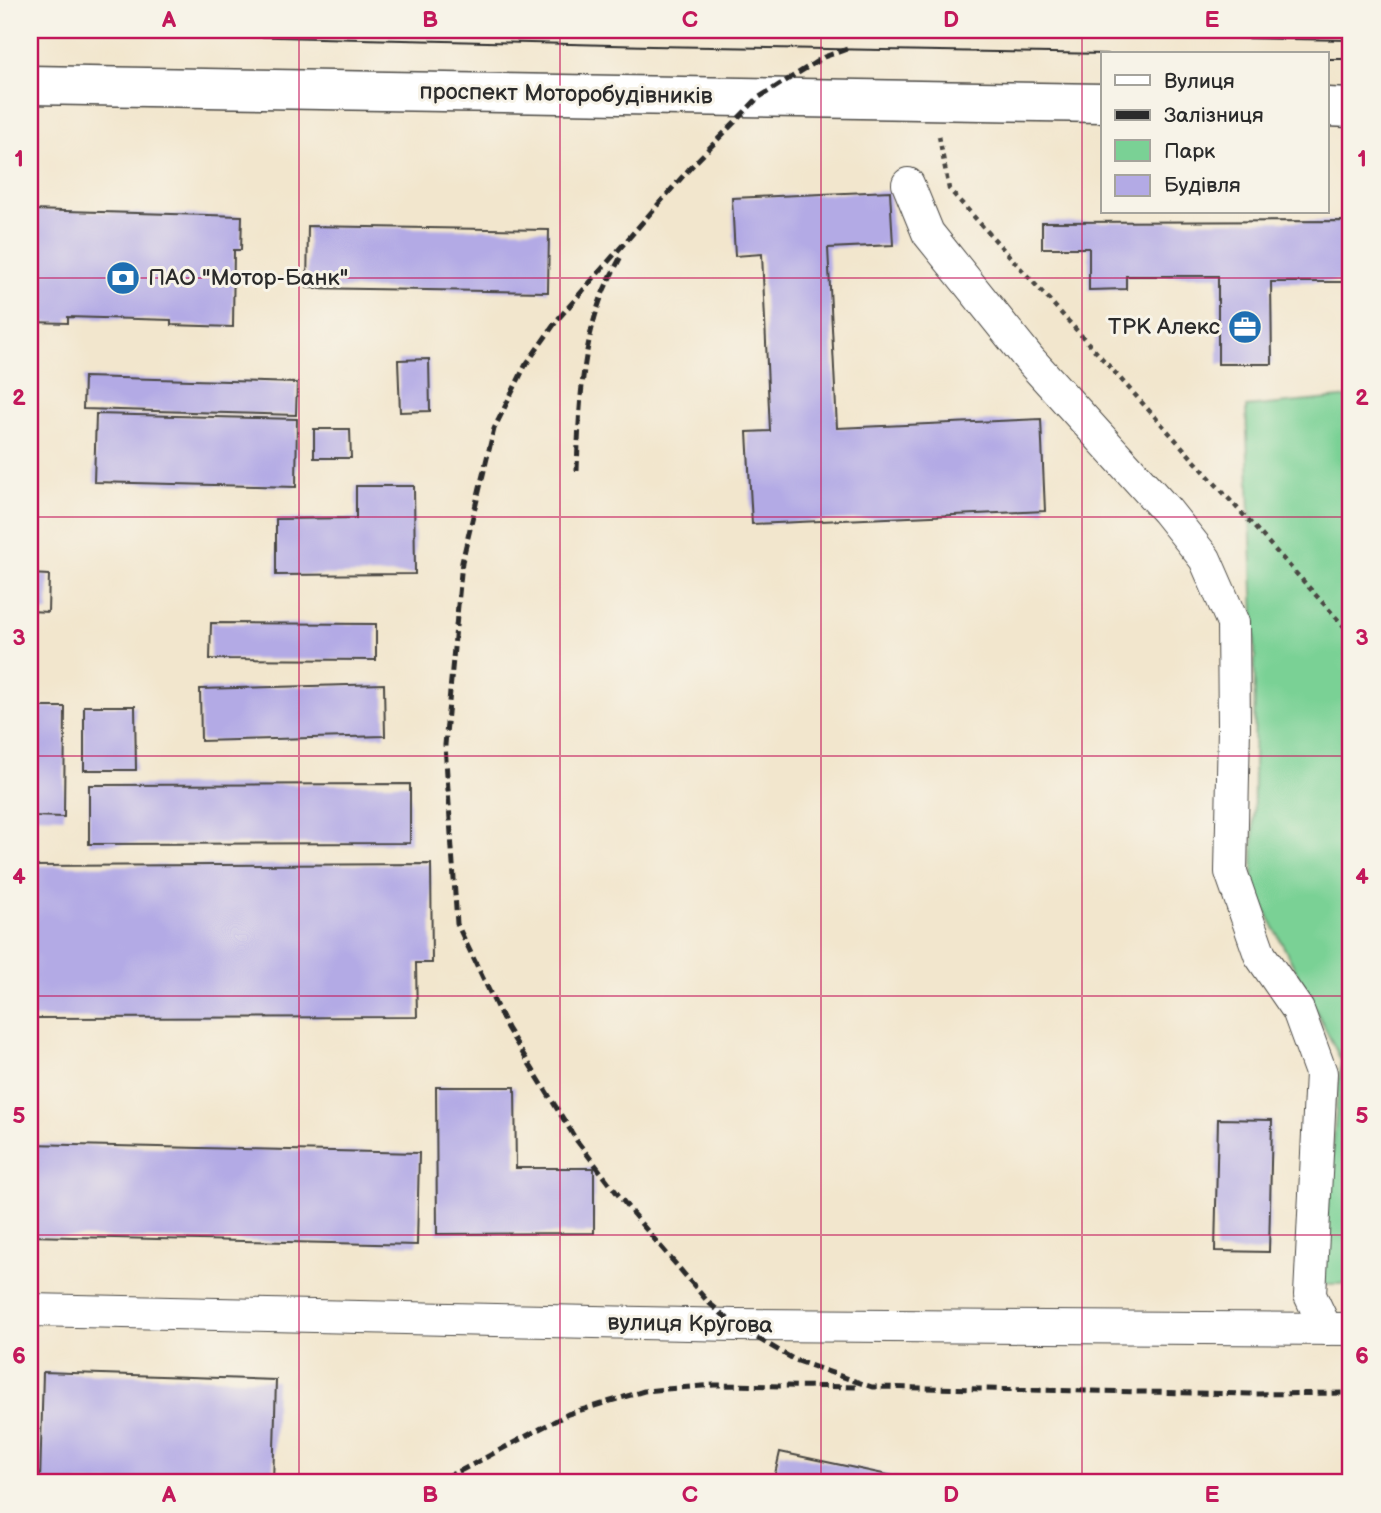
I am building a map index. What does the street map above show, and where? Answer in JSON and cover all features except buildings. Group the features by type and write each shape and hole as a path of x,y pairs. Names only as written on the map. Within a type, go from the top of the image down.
{"main road":[{"name":"проспект Моторобудівників","path":"30,85 1101,103"},
{"path":"1328,107 1351,107"}],"street":[{"path":"908,184 928,233 1030,360 1166,510 1205,559 1233,623 1231,872 1260,955 1298,1010 1321,1073 1310,1295 1339,1329"},
{"name":"вулиця Кругова","path":"30,1310 721,1325 1339,1329"}],"path":[{"path":"937,128 949,189 1351,634"}],"green space":[{"path":"1351,397 1351,1284 1320,1284 1341,1060 1253,886 1255,645 1246,407"}],"tram line":[{"path":"742,30 1351,40"},
{"path":"30,31 1101,54"},
{"path":"1328,59 1351,59"}],"railway":[{"path":"847,49 824,57 758,98 690,168 558,319 525,366 494,429 462,562 445,745 457,924 507,1028 577,1141 633,1214 708,1302 735,1325 795,1360 872,1387 1250,1394 1351,1393"},
{"path":"577,471 580,406 589,340 603,292 622,254"},
{"path":"431,1483 462,1470 568,1414 644,1391 714,1385 858,1387"}],"place":[{"name":"ПАО \"Мотор-Банк\"","path":"123,278"},
{"name":"ТРК Алекс","path":"1245,327"}]}
